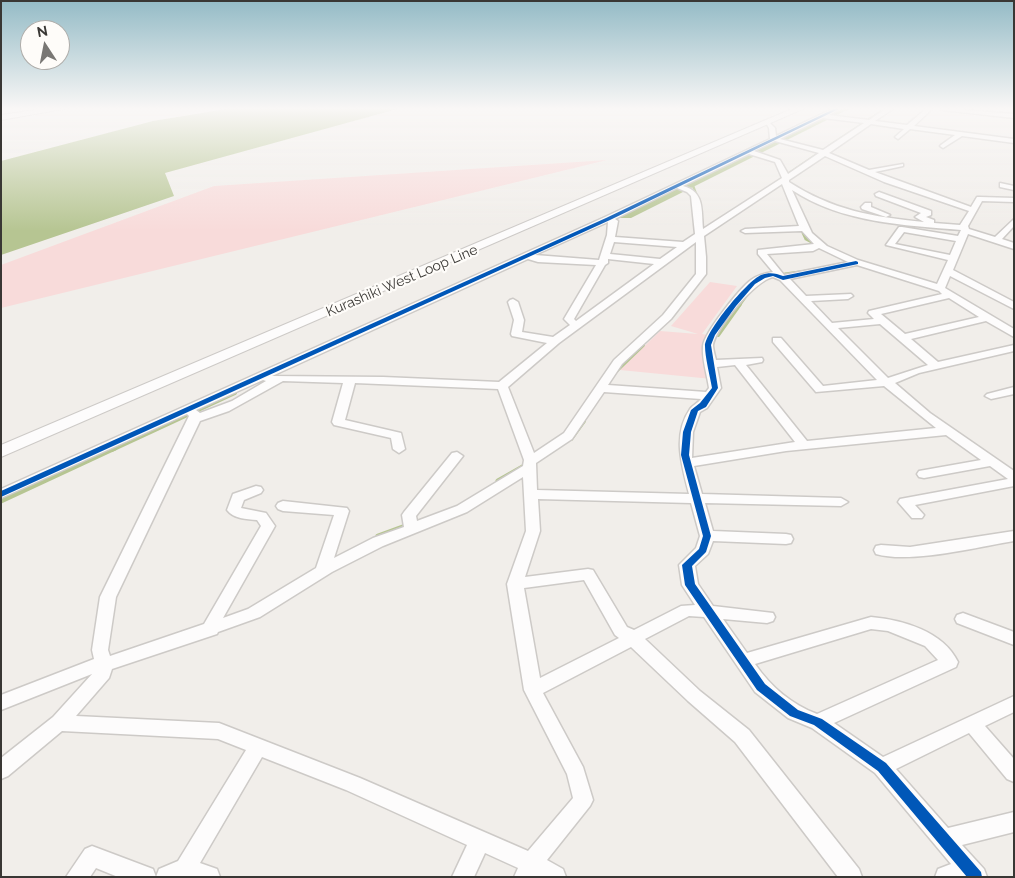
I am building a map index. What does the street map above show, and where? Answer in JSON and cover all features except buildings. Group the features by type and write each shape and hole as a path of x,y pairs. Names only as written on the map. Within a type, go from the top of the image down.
{"main road":[{"name":"Kurashiki West Loop Line","path":"1,452 710,149"}],"street":[{"path":"1,494 192,413 206,417 261,391 268,378 760,149"},
{"path":"811,149 866,172 972,210"},
{"path":"268,378 350,379 502,386 575,325 660,262 785,180 826,149"},
{"path":"752,153 778,161 802,228 818,245 856,263 892,272 940,288 1014,334"},
{"path":"866,172 901,165"},
{"path":"785,180 816,202 836,211 852,215 964,229 1014,246"},
{"path":"1003,185 1014,188"},
{"path":"1,703 91,668 104,665 212,625 254,613 323,567 409,526 441,519 462,509 568,436 603,388 618,362 667,317 697,281 703,269 694,195 680,187"},
{"path":"878,194 928,213 919,217 939,225"},
{"path":"940,288 949,272 951,258 972,210 980,199 1014,200"},
{"path":"868,205 865,207 900,221"},
{"path":"575,325 569,319 605,260 612,239 610,220"},
{"path":"998,240 1014,221"},
{"path":"744,231 802,228"},
{"path":"951,258 890,245 902,229 960,240"},
{"path":"612,239 685,246"},
{"path":"818,245 813,248 764,252 780,276 923,415 1014,477"},
{"path":"528,256 660,262"},
{"path":"856,263 780,276 764,275 754,280 712,335 708,346 715,388 703,405 695,410 687,432 685,455 707,536 703,550 687,564 690,585 761,687 794,713 818,722 882,767 972,872 946,877"},
{"path":"949,272 1014,306"},
{"path":"936,366 874,313 951,295"},
{"path":"805,300 848,296"},
{"path":"513,302 519,320 516,334 555,341"},
{"path":"903,338 986,318"},
{"path":"831,326 883,322"},
{"path":"777,340 820,390 888,382 915,371 1014,348"},
{"path":"710,364 758,360"},
{"path":"738,362 804,446"},
{"path":"350,379 338,422 397,436 399,449"},
{"path":"502,386 517,421 529,464 533,531 515,584 533,690 576,773 583,800 528,870"},
{"path":"603,388 709,396"},
{"path":"991,396 1014,390"},
{"path":"1,770 59,723 103,673 104,665 100,650 108,597 192,413"},
{"path":"688,463 804,446 948,431"},
{"path":"409,526 409,515 456,456"},
{"path":"924,474 993,462"},
{"path":"917,516 905,502 1014,482"},
{"path":"212,625 268,526 261,516 241,514 234,510 238,497 256,490"},
{"path":"532,494 841,502"},
{"path":"283,506 342,511 323,567"},
{"path":"707,536 786,539"},
{"path":"881,550 910,552 1014,536"},
{"path":"515,584 588,574 621,631 632,637 694,696 742,736 851,877"},
{"path":"533,690 686,610 707,610 767,617"},
{"path":"963,619 1014,639"},
{"path":"743,661 871,623 890,625 931,641 950,662 818,722"},
{"path":"882,767 1014,703"},
{"path":"59,723 219,731 353,784 480,840 528,870 555,877"},
{"path":"972,723 1014,773"},
{"path":"209,877 176,872 258,747"},
{"path":"944,839 1014,822"},
{"path":"463,877 480,840"},
{"path":"78,877 92,856 144,877"}],"shaded area":[{"path":"47,149 252,149 165,173 174,196 1,255 1,161"},
{"path":"607,160 1,308 1,265 214,186"},
{"path":"710,282 737,286 702,334 713,336 712,379 620,370 660,331 698,334 671,326"}],"waterway":[{"path":"625,214 760,149"},
{"path":"788,174 823,150"},
{"path":"692,183 696,194"},
{"path":"695,193 697,198"},
{"path":"800,226 806,239 817,245"},
{"path":"785,274 807,271"},
{"path":"739,306 749,292"},
{"path":"718,335 740,304"},
{"path":"616,371 643,345"},
{"path":"112,450 235,393"},
{"path":"571,439 584,421"},
{"path":"1,501 115,448"},
{"path":"498,481 528,464"},
{"path":"378,536 408,525"}],"cycle path":[{"path":"1,494 608,219 754,149"},
{"path":"856,263 783,278 773,274 763,276 743,293 712,335 708,345 715,388 703,405 695,410 687,432 685,455 707,536 703,550 687,565 690,585 761,687 794,713 818,722 882,767 976,877"}]}
